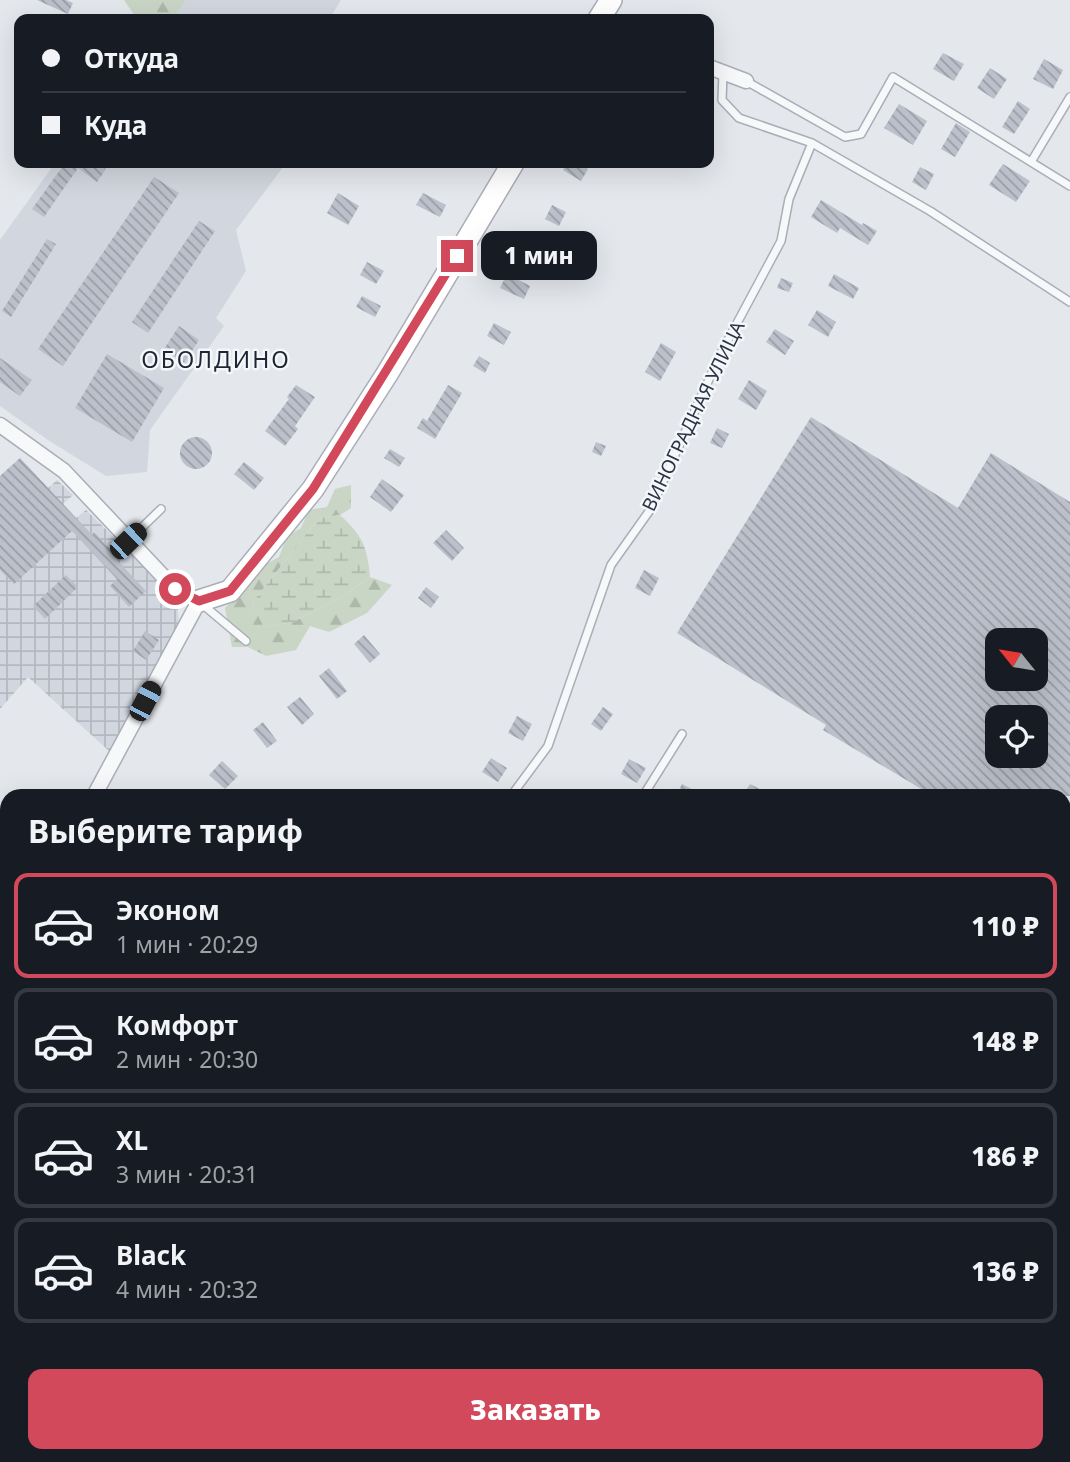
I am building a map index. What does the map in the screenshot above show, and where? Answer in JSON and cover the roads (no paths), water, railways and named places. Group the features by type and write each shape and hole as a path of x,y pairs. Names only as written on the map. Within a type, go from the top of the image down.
{"street":[{"path":"714,69 746,81"},
{"path":"98,789 199,601 230,591 313,489 387,373 510,168"},
{"path":"0,425 64,471 175,589 199,601"}],"lane":[{"path":"723,73 722,100 739,118 812,142 930,211 1070,302"},
{"path":"746,81 845,137 861,134 893,77 1070,186"},
{"path":"1031,162 1070,97"},
{"name":"ВИНОГРАДНАЯ УЛИЦА","path":"516,789 548,746 611,565 650,510 720,355 781,241 789,199 812,142"},
{"path":"128,541 161,509"},
{"path":"199,601 246,641"},
{"path":"647,789 682,734"}],"district":[{"name":"ОБОЛДИНО","path":"216,360"}]}
